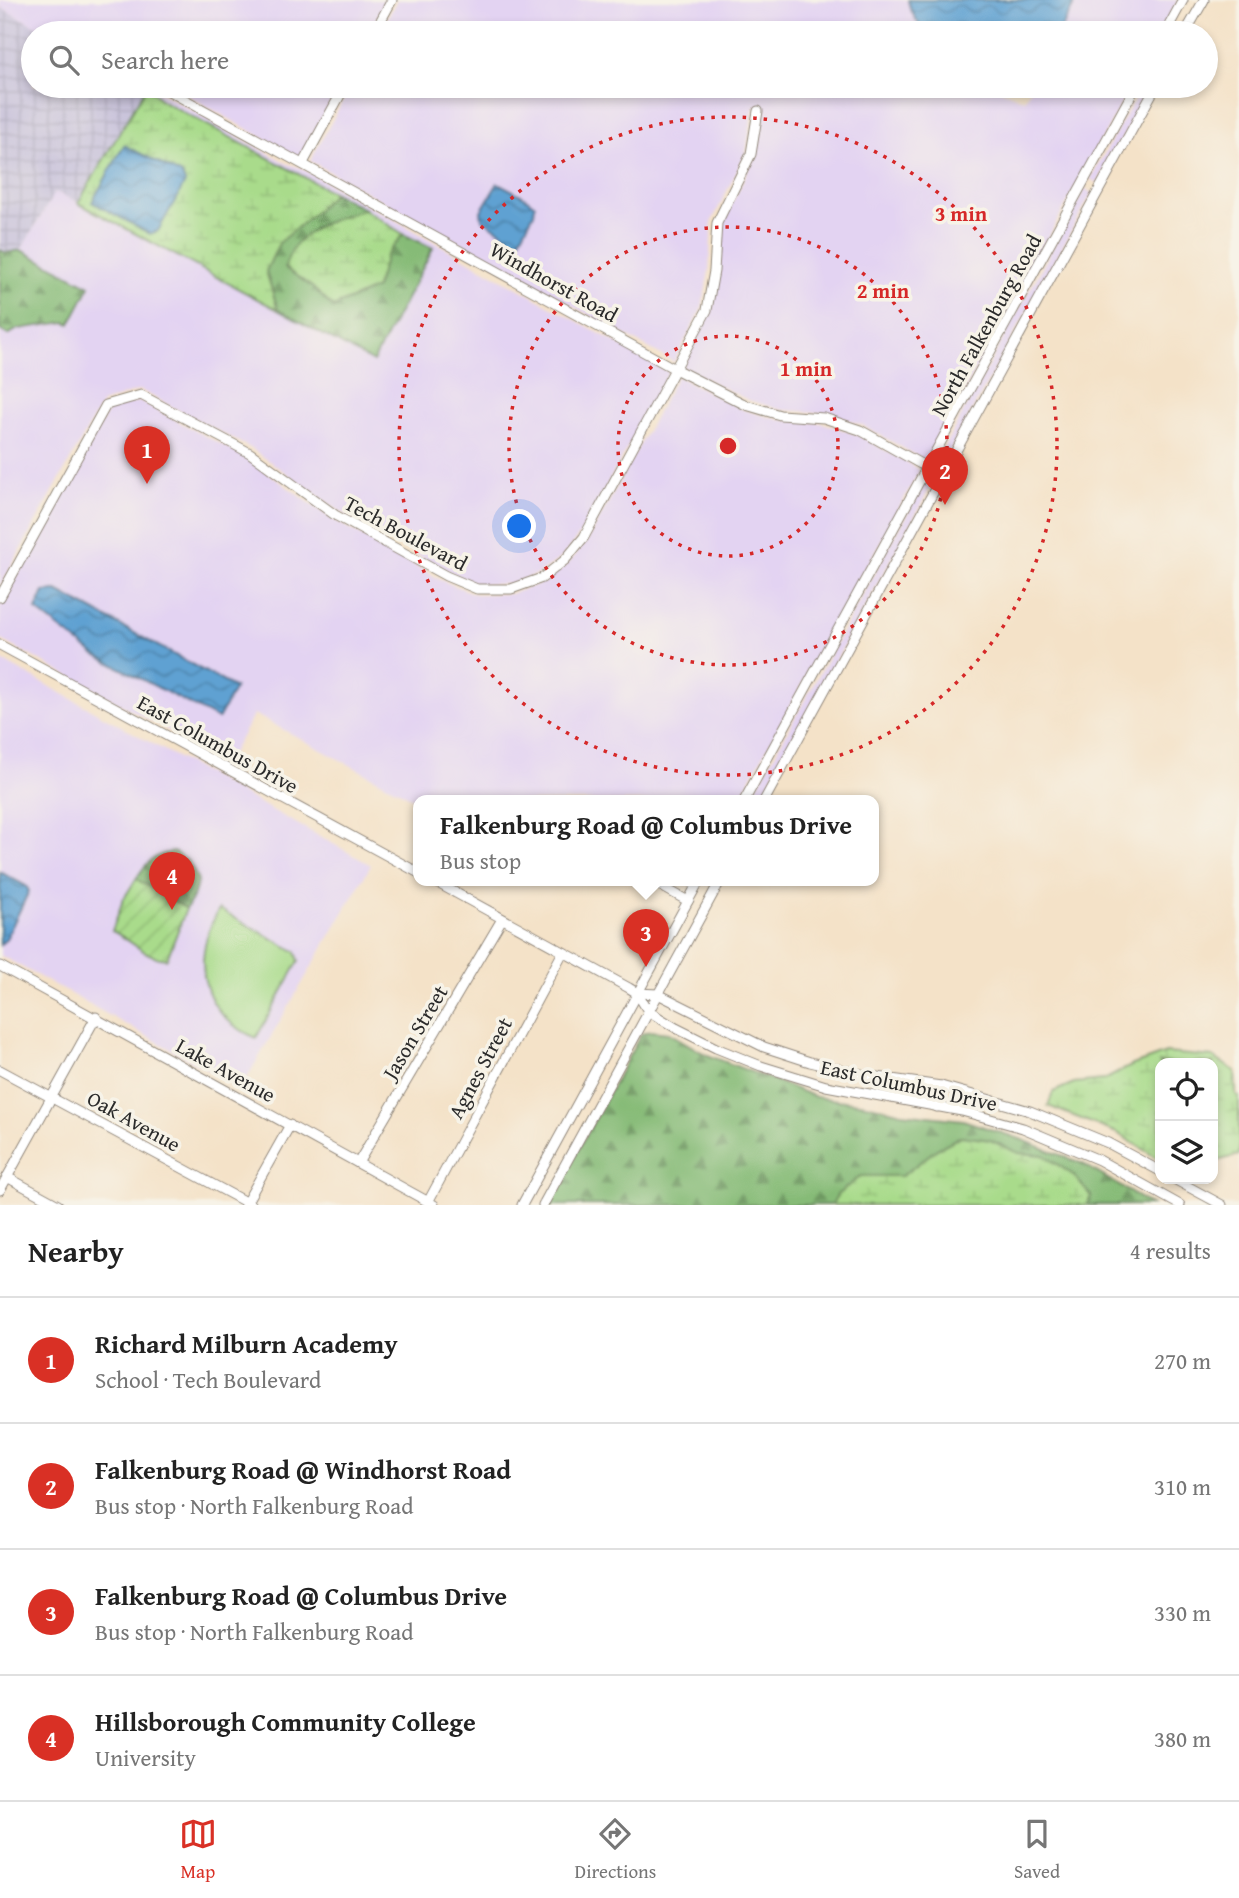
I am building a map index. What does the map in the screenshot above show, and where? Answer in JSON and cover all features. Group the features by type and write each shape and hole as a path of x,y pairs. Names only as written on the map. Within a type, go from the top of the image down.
{"street":[{"path":"381,21 392,0"},
{"path":"1172,21 1183,0"},
{"path":"1192,21 1203,0"},
{"name":"Windhorst Road","path":"182,98 675,369 746,405 780,415 824,418 860,430 942,476"},
{"path":"303,163 338,98"},
{"name":"North Falkenburg Road","path":"747,795 1130,98"},
{"name":"North Falkenburg Road","path":"767,795 1149,98"},
{"name":"Tech Boulevard","path":"0,597 106,405 141,395 250,453 335,515 446,576 477,589 510,589 542,578 565,560 584,537 707,310 714,271 717,223 751,154 758,111"},
{"path":"1084,182 1099,190"},
{"name":"East Columbus Drive","path":"0,645 413,870"},
{"name":"East Columbus Drive","path":"443,886 637,993 658,994 764,1047 828,1067 941,1086 1018,1107 1065,1124 1155,1169"},
{"path":"661,886 688,901"},
{"path":"522,1205 696,886"},
{"path":"542,1205 717,886"},
{"name":"Jason Street","path":"358,1163 502,919"},
{"name":"Agnes Street","path":"431,1203 563,952"},
{"name":"Lake Avenue","path":"0,966 431,1203"},
{"name":"East Columbus Drive","path":"637,993 649,1011 716,1048 761,1066 826,1086 962,1111 1023,1128 1099,1160 1180,1205"},
{"path":"0,1191 96,1017"},
{"name":"Oak Avenue","path":"0,1070 248,1204"},
{"path":"937,1107 941,1086"},
{"path":"248,1204 289,1125"},
{"path":"8,1177 58,1205"},
{"path":"1183,1184 1222,1205"}],"shaded area":[{"path":"0,0 387,0 375,21 26,21 0,7"},
{"path":"397,0 908,0 917,21 386,21"},
{"path":"1076,0 1178,0 1167,21 1065,21"},
{"path":"0,7 26,21 21,21 21,98 140,98 78,202 55,192 21,250 6,253 0,250"},
{"path":"159,98 170,98 669,372 580,534 562,557 540,573 510,584 478,584 448,572 338,510 252,449 140,390 102,403 0,587 0,330 8,335 89,286 21,250 55,192 373,362 433,248"},
{"path":"192,98 333,98 301,157"},
{"path":"344,98 1124,98 926,461 862,425 826,413 782,410 748,400 682,367 712,310 719,271 722,224 755,156 763,106 754,106 746,153 712,221 709,271 702,308 674,362 310,161","holes":["498,183 535,205 534,213 481,212"]},
{"path":"1135,98 1144,98 1097,183 1090,179"},
{"path":"1085,189 1092,193 940,469 934,465"},
{"path":"677,376 744,410 780,420 823,423 858,435 920,470 741,795 413,795 413,798 254,714 227,762 0,639 0,607 109,409 140,401 247,458 332,519 443,581 475,594 510,594 545,582 569,563 588,540"},
{"path":"929,475 935,479 762,795 752,795"},
{"path":"0,659 371,865 241,1088 0,955"}],"green space":[{"path":"140,98 159,98 334,193 279,243 266,271 278,310 78,203"},
{"path":"334,193 365,209 314,227 312,287 333,307 376,288 386,256 403,234 433,248 373,362 278,310 266,271 279,242"},
{"path":"364,209 403,234 386,256 376,288 333,307 312,287 285,268 289,255 296,244 316,228"},
{"path":"0,250 6,253 21,250 90,286 70,324 66,322 18,329 8,335 0,330"},
{"path":"174,852 189,862 198,880 186,909 136,879 151,860"},
{"path":"136,879 186,909 167,959 152,956 112,931 123,900"},
{"path":"219,909 296,952 299,961 256,1038 223,1015 212,1000 206,984 203,966 205,948"},
{"path":"651,1031 669,1033 705,1054 816,1097 866,1104 902,1113 963,1120 1020,1139 1083,1164 1151,1205 1087,1205 1091,1196 1073,1175 1043,1155 1018,1153 990,1140 961,1136 937,1149 902,1176 861,1176 838,1195 832,1205 548,1205 641,1034"},
{"path":"1166,1053 1215,1058 1155,1058 1155,1157 1117,1133 1048,1106 1053,1092 1074,1083 1104,1080 1133,1065"},
{"path":"1218,1060 1235,1071 1236,1095 1239,1097 1239,1155 1218,1161"},
{"path":"961,1136 990,1140 1018,1153 1043,1155 1073,1175 1091,1196 1087,1205 832,1205 837,1195 861,1176 902,1176 937,1149"}],"water":[{"path":"908,0 1076,0 1065,21 917,21"},
{"path":"124,145 182,175 185,183 158,231 150,234 92,202"},
{"path":"498,183 535,205 534,213 519,241 482,219 481,211"},
{"path":"57,591 235,688 218,719 95,655 36,610 44,592"},
{"path":"0,872 26,886 29,891 6,939 0,945"}],"place":[{"name":"Richard Milburn Academy","path":"147,484"},
{"name":"Falkenburg Road @ Windhorst Road","path":"945,505"},
{"name":"Hillsborough Community College","path":"172,910"},
{"name":"Falkenburg Road @ Columbus Drive","path":"646,967"}]}
